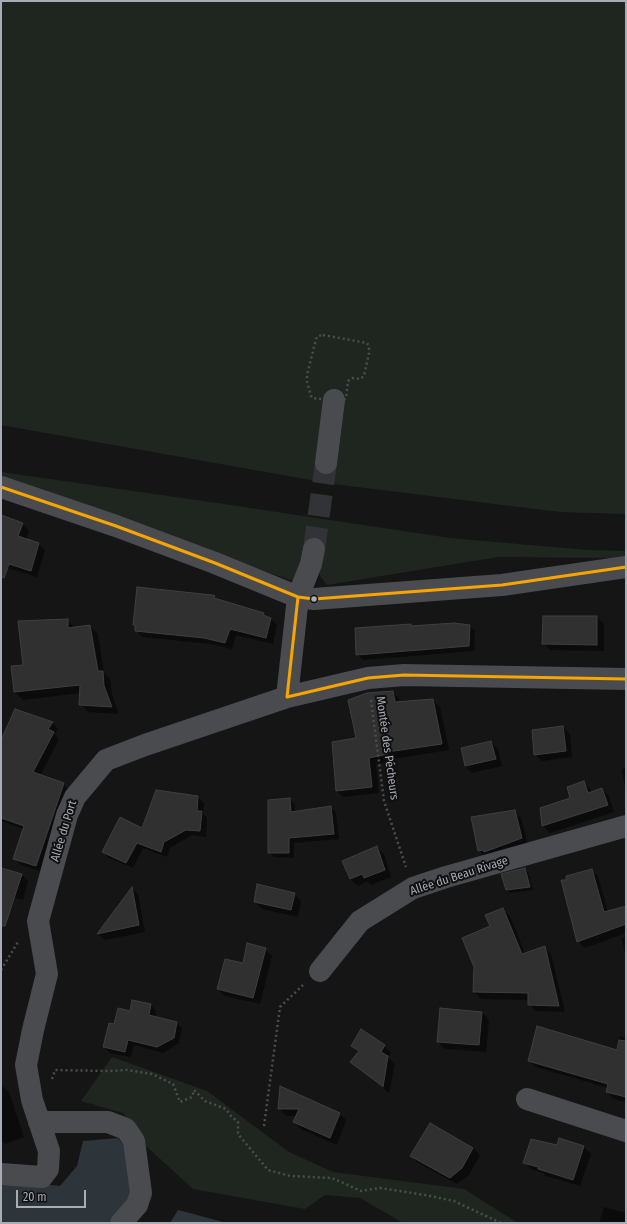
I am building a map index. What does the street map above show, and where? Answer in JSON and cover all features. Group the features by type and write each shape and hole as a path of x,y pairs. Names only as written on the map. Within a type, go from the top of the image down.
{"street":[{"path":"326,463 334,400"},
{"path":"1,487 116,526 215,563 298,598 314,599 502,585 626,567"},
{"path":"287,697 298,598 311,564 314,549"},
{"name":"Allée du Port","path":"1,1174 42,1177 48,1169 49,1151 32,1100 26,1065 47,974 38,921 67,815 75,796 106,760 145,745 287,697 368,678 404,675 626,679"},
{"name":"Allée du Beau Rivage","path":"320,971 360,920 413,888 446,877 626,826"},
{"path":"527,1099 626,1131"},
{"path":"39,1122 108,1122 126,1128 134,1141 141,1193 137,1206 121,1223"}],"path":[{"path":"323,335 367,343 370,348 364,376 360,379 350,379 348,381 346,398 341,401 334,400 312,398 307,382 307,375 318,336 323,335"},
{"name":"Montée des Pécheurs","path":"368,678 384,801 413,888"},
{"path":"264,1126 280,1007 320,971"},
{"path":"51,1082 55,1070 127,1070 152,1074 173,1084 180,1102 192,1097 194,1090 205,1101 226,1109 238,1122 238,1134 268,1170 290,1176 332,1178 361,1191 380,1188 454,1201 501,1223"}],"shaded area":[{"path":"1,1 626,1 626,514 560,512 333,484 1,425"},
{"path":"1,472 450,538 587,550 626,551 626,558 498,557 327,585 320,576 319,566 293,581 1,479"},
{"path":"112,1057 207,1091 289,1152 333,1172 464,1189 518,1223 403,1223 360,1198 325,1195 305,1209 193,1189 146,1146 123,1113 81,1101"},
{"path":"118,1138 127,1150 131,1205 111,1223 1,1223 1,1180 60,1186 77,1166 83,1141"},
{"path":"178,1210 227,1223 170,1223"}],"building":[{"path":"1,515 23,523 18,536 39,543 31,571 9,564 4,578 1,577"},
{"path":"137,587 212,595 215,596 214,598 264,613 263,615 271,618 266,638 230,629 225,643 204,638 135,631 135,625 133,625"},
{"path":"543,616 597,616 597,645 542,644"},
{"path":"68,619 68,628 90,625 98,671 103,671 104,686 112,707 79,705 80,685 14,692 11,666 23,665 18,621"},
{"path":"454,623 470,625 469,646 356,655 355,628"},
{"path":"393,691 395,702 433,699 442,744 387,752 388,754 369,758 372,787 336,791 332,742 356,738 348,700 367,693"},
{"path":"15,709 53,722 48,729 54,732 33,772 64,783 36,866 13,859 24,826 1,818 1,740"},
{"path":"563,726 566,751 534,755 532,730"},
{"path":"491,741 496,759 465,766 461,748"},
{"path":"584,781 588,793 602,788 608,805 542,826 540,808 570,798 567,787"},
{"path":"156,790 198,796 197,811 202,811 200,831 186,830 164,842 161,852 137,843 126,863 102,852 120,817 142,828"},
{"path":"290,798 291,812 331,806 334,834 289,838 289,853 268,853 268,800"},
{"path":"515,810 522,838 484,852 483,850 478,851 471,817"},
{"path":"377,846 385,870 364,878 362,874 350,879 342,861"},
{"path":"1,868 22,874 5,926 1,926"},
{"path":"525,868 530,887 506,890 501,874"},
{"path":"592,869 604,912 626,906 626,924 577,942 561,880 566,880 566,876"},
{"path":"257,884 295,893 291,910 254,902"},
{"path":"132,887 139,925 97,934"},
{"path":"503,908 522,954 545,946 559,1006 528,1005 528,993 473,992 474,967 462,938 490,926 485,915"},
{"path":"247,943 266,948 253,998 217,989 225,959 243,963"},
{"path":"132,1000 151,1004 149,1015 177,1022 174,1038 157,1047 128,1040 125,1052 103,1047 109,1023 114,1024 118,1008 130,1011"},
{"path":"440,1008 482,1012 479,1045 437,1042"},
{"path":"537,1026 617,1050 619,1040 626,1041 626,1097 606,1092 608,1084 528,1061"},
{"path":"361,1029 385,1045 381,1052 388,1056 383,1087 350,1062 359,1051 351,1046"},
{"path":"280,1086 340,1113 330,1138 293,1122 299,1109 278,1109"},
{"path":"430,1123 473,1148 462,1168 450,1178 410,1156"},
{"path":"559,1138 584,1146 573,1180 523,1163 531,1139 557,1145"}],"tunnel":[{"path":"314,549 326,463"}],"transit line":[{"path":"1,487 116,526 215,563 298,597 314,599 502,585 626,567"},
{"path":"287,697 298,597"},
{"path":"287,697 368,678 404,675 626,679"}]}
